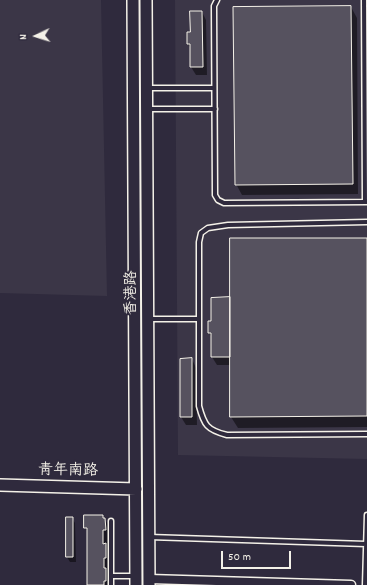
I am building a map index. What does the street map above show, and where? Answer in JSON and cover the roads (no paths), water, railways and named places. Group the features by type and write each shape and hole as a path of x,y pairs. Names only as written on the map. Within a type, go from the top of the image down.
{"main road":[{"name":"香港路","path":"133,0 136,580"},
{"name":"香港路","path":"146,0 149,582"},
{"name":"青年南路","path":"0,486 136,489"}],"street":[{"path":"149,582 351,585"}],"lane":[{"path":"216,0 214,6 215,195 218,200 224,203 366,202 364,0"},
{"path":"146,88 214,88"},
{"path":"147,109 215,109"},
{"path":"367,222 228,225 208,228 202,233 198,242 199,406 201,415 206,425 217,433 227,435 367,434"},
{"path":"148,319 199,319"},
{"path":"365,585 367,515"},
{"path":"111,521 111,585"},
{"path":"149,537 366,544"},
{"path":"111,576 136,580"}]}
